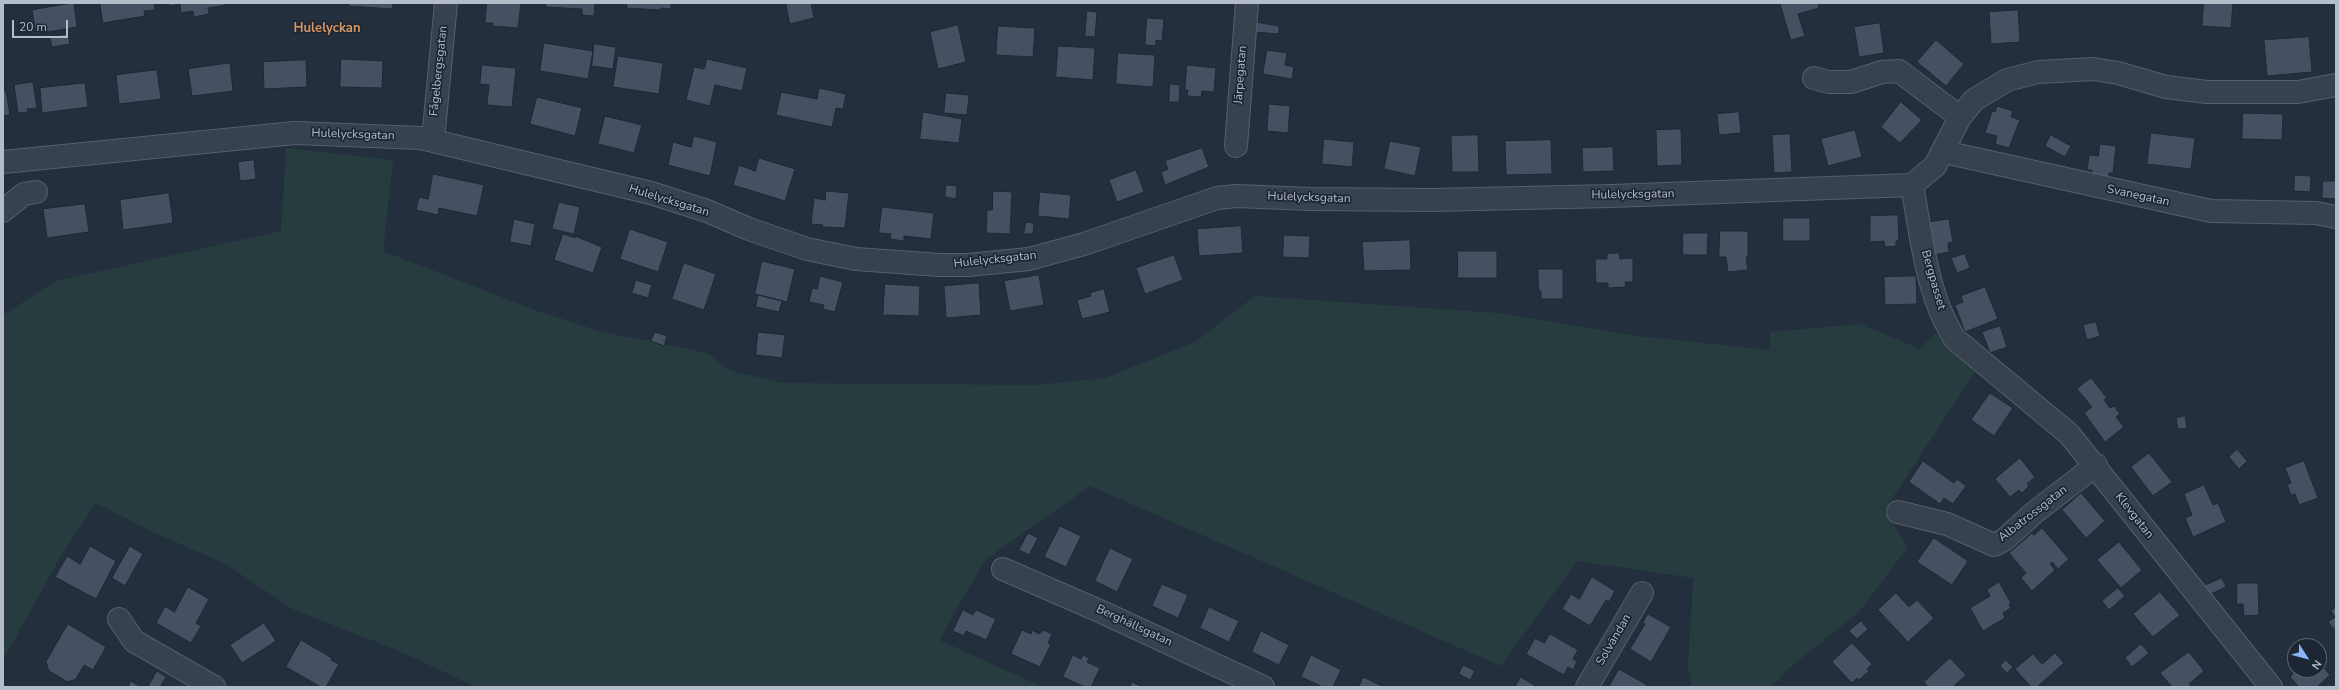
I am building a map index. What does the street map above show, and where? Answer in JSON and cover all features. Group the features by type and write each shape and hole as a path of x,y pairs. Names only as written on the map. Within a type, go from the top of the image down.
{"street":[{"name":"Fågelbergsgatan","path":"433,140 446,3"},
{"name":"Järpegatan","path":"1236,146 1247,3"},
{"path":"1912,185 1935,166 1944,152 1960,117 1974,100 2007,80 2038,72 2093,69 2118,73 2166,87 2207,92 2298,92 2336,85"},
{"path":"1814,78 1829,82 1851,82 1882,72 1899,71 1960,117"},
{"name":"Hulelycksgatan","path":"3,162 295,133 402,136 433,140 651,193 707,211 749,229 807,249 856,259 939,266 968,265 1029,259 1084,244 1217,198 1236,196 1311,199 1432,200 1627,196 1912,185"},
{"name":"Svanegatan","path":"1944,152 2211,211 2316,213 2336,217"},
{"name":"Bergpasset","path":"1912,185 1923,247 1946,325 1955,339 1981,361"},
{"path":"3,211 24,194 36,192"},
{"name":"Klevgatan","path":"1981,361 2069,434 2096,465 2271,687"},
{"name":"Albatrossgatan","path":"1898,512 1947,524 1994,545 2004,540 2035,512 2096,465"},
{"name":"Berghällsgatan","path":"1003,569 1104,613 1263,687"},
{"name":"Solvändan","path":"1587,687 1642,593"},
{"path":"119,619 134,641 214,687"}],"green space":[{"path":"286,148 393,160 383,251 535,310 602,332 707,353 731,371 783,383 1036,385 1105,378 1195,342 1255,296 1499,313 1638,336 1770,350 1770,332 1860,324 1920,349 1935,333 1977,369 1884,511 1908,547 1859,612 1787,670 1771,687 1692,687 1688,667 1693,578 1577,561 1501,666 1090,486 985,560 939,640 1043,687 476,687 397,650 294,610 224,563 157,534 96,503 61,556 3,660 3,315 56,281 281,231"}],"building":[{"path":"74,3 77,27 36,34 32,10"},
{"path":"100,3 154,3 155,10 144,11 145,16 103,23"},
{"path":"169,3 226,3 226,5 208,8 209,14 194,17 193,11 181,13 180,4 169,6"},
{"path":"349,3 393,3 392,9 349,6"},
{"path":"487,3 521,3 518,28 492,26 493,23 485,23"},
{"path":"546,3 595,3 594,16 582,15 582,9 546,7"},
{"path":"627,3 671,3 671,9 661,8 661,10 627,8"},
{"path":"786,3 811,3 814,18 790,24"},
{"path":"1780,3 1818,3 1819,8 1798,14 1805,36 1791,40"},
{"path":"2204,3 2233,3 2231,28 2202,26"},
{"path":"2018,10 2020,42 1991,44 1989,12"},
{"path":"1087,11 1097,12 1095,37 1085,36"},
{"path":"1147,18 1164,19 1162,41 1156,40 1156,46 1145,45"},
{"path":"1255,22 1279,26 1279,34 1254,32"},
{"path":"1880,23 1884,53 1859,57 1854,27"},
{"path":"958,25 966,62 938,69 930,32"},
{"path":"998,26 1035,28 1033,57 996,55"},
{"path":"68,34 70,44 52,47 50,37"},
{"path":"2309,37 2312,72 2267,76 2264,40"},
{"path":"1936,40 1964,64 1946,86 1917,62"},
{"path":"544,43 593,51 588,79 540,71"},
{"path":"594,44 616,47 613,69 592,66"},
{"path":"1058,46 1095,48 1093,80 1056,77"},
{"path":"1267,50 1287,53 1285,65 1294,67 1292,79 1263,74"},
{"path":"1118,53 1155,55 1153,87 1116,84"},
{"path":"618,56 663,63 659,94 613,87"},
{"path":"341,59 383,61 382,88 340,87"},
{"path":"707,59 747,68 742,91 715,85 710,106 686,100 694,67 704,69"},
{"path":"306,60 307,87 264,89 263,62"},
{"path":"230,63 233,91 192,96 188,69"},
{"path":"482,65 516,68 512,107 487,105 489,85 480,84"},
{"path":"1187,65 1216,68 1214,92 1202,91 1201,97 1187,96 1188,90 1185,90"},
{"path":"157,70 161,99 119,104 116,75"},
{"path":"33,82 37,108 27,109 28,112 18,113 14,85"},
{"path":"85,83 88,107 42,113 40,88"},
{"path":"1170,84 1180,85 1179,102 1169,102"},
{"path":"819,88 846,94 843,109 836,108 832,127 776,115 781,92 817,99"},
{"path":"3,91 6,91 10,115 3,116"},
{"path":"946,93 969,95 967,115 944,113"},
{"path":"537,97 582,108 575,136 530,124"},
{"path":"1901,102 1922,120 1900,143 1881,127"},
{"path":"1269,104 1290,106 1288,133 1267,131"},
{"path":"1997,106 2013,111 2011,117 2020,120 2009,148 1995,144 1997,136 1985,133 1992,111 1995,112"},
{"path":"923,112 962,119 959,143 920,139"},
{"path":"1739,112 1741,133 1719,135 1717,114"},
{"path":"2243,113 2283,114 2282,140 2242,139"},
{"path":"605,116 642,125 634,153 598,144"},
{"path":"1681,129 1682,165 1657,166 1656,130"},
{"path":"1855,130 1862,157 1828,166 1821,139"},
{"path":"2151,133 2195,138 2191,169 2147,164"},
{"path":"1790,134 1792,172 1774,173 1772,135"},
{"path":"1478,135 1479,172 1452,172 1451,136"},
{"path":"2051,135 2071,146 2065,157 2045,146"},
{"path":"694,136 717,142 710,176 668,165 673,142 691,147"},
{"path":"1324,139 1354,142 1352,167 1322,164"},
{"path":"1551,140 1552,174 1506,175 1505,141"},
{"path":"1390,141 1421,147 1415,176 1384,169"},
{"path":"2100,144 2116,146 2113,173 2109,173 2109,178 2091,175 2092,170 2087,170 2089,155 2098,156"},
{"path":"1613,147 1614,171 1583,172 1582,148"},
{"path":"1202,148 1209,167 1165,185 1161,172 1168,169 1165,161"},
{"path":"759,158 795,169 785,201 733,185 739,165 755,171"},
{"path":"254,160 256,179 240,181 238,162"},
{"path":"1136,170 1144,192 1117,202 1109,180"},
{"path":"433,174 484,185 477,216 439,208 438,215 416,210 419,197 428,199"},
{"path":"2295,175 2311,176 2310,192 2294,191"},
{"path":"2323,181 2336,181 2336,199 2322,198"},
{"path":"946,185 957,186 956,199 945,197"},
{"path":"826,191 849,193 845,228 822,227 823,225 811,224 814,198 825,200"},
{"path":"993,191 1012,192 1010,234 986,233 987,210 992,210"},
{"path":"1040,192 1071,195 1069,219 1038,216"},
{"path":"169,193 173,223 123,230 120,200"},
{"path":"559,202 580,207 574,234 552,229"},
{"path":"85,204 89,232 47,238 43,209"},
{"path":"882,207 934,213 931,239 904,236 904,241 890,239 891,234 879,233"},
{"path":"1898,215 1899,241 1896,241 1896,246 1885,247 1884,241 1870,242 1870,216"},
{"path":"1783,218 1810,218 1810,241 1783,241"},
{"path":"514,219 535,224 531,246 510,242"},
{"path":"1949,219 1953,242 1948,243 1949,252 1934,255 1924,223"},
{"path":"1026,222 1034,223 1033,234 1024,234"},
{"path":"1241,226 1243,253 1199,256 1197,229"},
{"path":"630,229 668,242 658,272 620,259"},
{"path":"1720,231 1748,231 1748,257 1746,257 1748,270 1728,272 1726,257 1719,257"},
{"path":"1683,233 1708,233 1707,255 1683,255"},
{"path":"563,234 575,238 575,236 602,247 593,273 554,260"},
{"path":"1284,235 1310,236 1309,258 1283,257"},
{"path":"1410,240 1411,270 1364,271 1362,242"},
{"path":"1458,251 1497,251 1497,278 1458,278"},
{"path":"1619,253 1620,259 1633,258 1633,282 1625,282 1626,287 1608,288 1608,283 1596,283 1595,259 1607,259 1607,254"},
{"path":"1965,254 1970,268 1957,273 1951,258"},
{"path":"1174,255 1183,280 1145,294 1136,268"},
{"path":"762,261 795,269 787,302 755,294"},
{"path":"684,263 716,274 704,310 672,299"},
{"path":"1538,269 1563,269 1563,299 1541,299"},
{"path":"1039,275 1044,305 1010,311 1004,281"},
{"path":"820,276 843,282 835,312 823,309 824,305 809,302 812,288 817,289"},
{"path":"1916,276 1917,304 1885,305 1884,277"},
{"path":"636,280 652,285 648,298 632,293"},
{"path":"979,283 981,315 946,318 944,286"},
{"path":"885,284 920,286 919,316 883,315"},
{"path":"1985,287 1998,319 1965,332 1955,305 1963,302 1961,296"},
{"path":"1104,289 1110,312 1082,319 1077,300 1091,296 1090,293"},
{"path":"758,295 782,301 779,312 756,307"},
{"path":"2336,319 2336,347 2334,320"},
{"path":"2096,322 2100,336 2087,340 2083,325"},
{"path":"2000,326 2007,347 1990,353 1982,332"},
{"path":"655,332 667,336 664,346 651,341"},
{"path":"758,332 785,335 782,358 756,355"},
{"path":"2091,378 2107,398 2104,400 2110,408 2114,406 2120,414 2116,417 2124,427 2105,442 2084,413 2092,407 2077,389"},
{"path":"1990,393 2013,408 1994,436 1971,420"},
{"path":"2185,416 2187,428 2178,429 2176,418"},
{"path":"2237,449 2247,461 2239,469 2229,457"},
{"path":"2149,453 2172,482 2153,496 2131,467"},
{"path":"2020,458 2035,477 2027,484 2029,486 2022,493 2019,490 2010,497 1995,479"},
{"path":"1923,461 1954,483 1957,479 1966,486 1953,504 1944,498 1940,504 1909,482"},
{"path":"2304,461 2318,498 2299,505 2295,494 2291,495 2287,484 2291,483 2285,468"},
{"path":"2204,485 2213,505 2218,503 2226,522 2193,537 2185,518 2192,515 2184,494"},
{"path":"2081,493 2105,521 2086,538 2062,510"},
{"path":"1060,526 1081,536 1066,567 1044,557"},
{"path":"2042,528 2069,559 2058,569 2052,562 2050,564 2055,570 2032,591 2021,578 2026,573 2009,553 2032,533 2034,535"},
{"path":"1028,533 1038,538 1029,555 1019,550"},
{"path":"1934,538 1968,561 1952,585 1917,562"},
{"path":"2119,542 2142,570 2121,588 2097,560"},
{"path":"90,546 116,561 96,599 55,577 67,556 80,564"},
{"path":"130,546 143,554 125,586 112,578"},
{"path":"1110,548 1133,559 1117,592 1095,581"},
{"path":"1592,577 1615,591 1609,602 1606,600 1590,626 1562,609 1571,594 1579,599"},
{"path":"2222,578 2226,587 2206,596 2199,588"},
{"path":"1999,582 2011,603 2009,604 2011,608 2003,613 2005,618 1983,631 1970,608 1990,596 1987,590"},
{"path":"2237,583 2258,583 2259,615 2244,616 2243,604 2237,604"},
{"path":"1162,584 1188,595 1178,618 1152,606"},
{"path":"188,587 209,599 196,623 201,626 191,643 156,623 165,606 174,612"},
{"path":"2118,588 2125,596 2109,610 2102,601"},
{"path":"2160,592 2180,615 2153,637 2133,614"},
{"path":"1896,593 1909,607 1917,600 1934,618 1908,642 1878,610"},
{"path":"1209,607 1239,621 1229,642 1200,628"},
{"path":"2336,607 2336,631 2328,622 2335,617 2331,611"},
{"path":"963,610 973,615 976,610 996,619 986,640 966,631 964,636 953,631"},
{"path":"1648,614 1671,627 1651,662 1630,649 1645,624 1643,623"},
{"path":"1861,621 1868,629 1857,639 1849,631"},
{"path":"264,623 276,641 242,663 230,645"},
{"path":"68,624 106,647 93,670 84,665 76,679 68,682 49,671 46,662"},
{"path":"1022,630 1031,634 1032,630 1039,634 1044,630 1052,634 1048,643 1051,644 1040,667 1011,654"},
{"path":"1261,631 1289,645 1279,665 1252,652"},
{"path":"1550,634 1578,650 1573,659 1577,661 1573,670 1568,667 1564,675 1526,654 1535,638 1544,643"},
{"path":"301,640 332,658 331,660 339,664 326,687 321,687 286,667"},
{"path":"1852,643 1872,664 1867,669 1869,671 1859,680 1857,678 1852,683 1832,662"},
{"path":"2141,644 2149,653 2132,667 2125,658"},
{"path":"2189,652 2204,671 2189,684 2192,687 2172,687 2160,673"},
{"path":"2055,653 2064,663 2037,687 2031,687 2015,669 2033,654 2042,664"},
{"path":"1073,655 1081,659 1083,655 1089,658 1087,662 1100,668 1091,687 1085,687 1063,677"},
{"path":"1311,655 1341,670 1333,687 1323,687 1301,677"},
{"path":"1950,658 1966,675 1953,687 1928,687 1924,682"},
{"path":"2006,660 2013,667 2007,673 2000,666"},
{"path":"1463,665 1475,671 1470,680 1459,674"},
{"path":"1619,669 1647,685 1646,687 1609,687"},
{"path":"157,671 166,677 160,687 148,687"},
{"path":"1363,677 1384,687 1359,687"},
{"path":"1521,677 1537,687 1515,687"},
{"path":"2291,678 2327,678 2317,687 2299,687"},
{"path":"131,681 141,687 128,687"},
{"path":"1132,682 1143,687 1130,687"}],"district":[{"name":"Hulelyckan","path":"327,29"}]}
